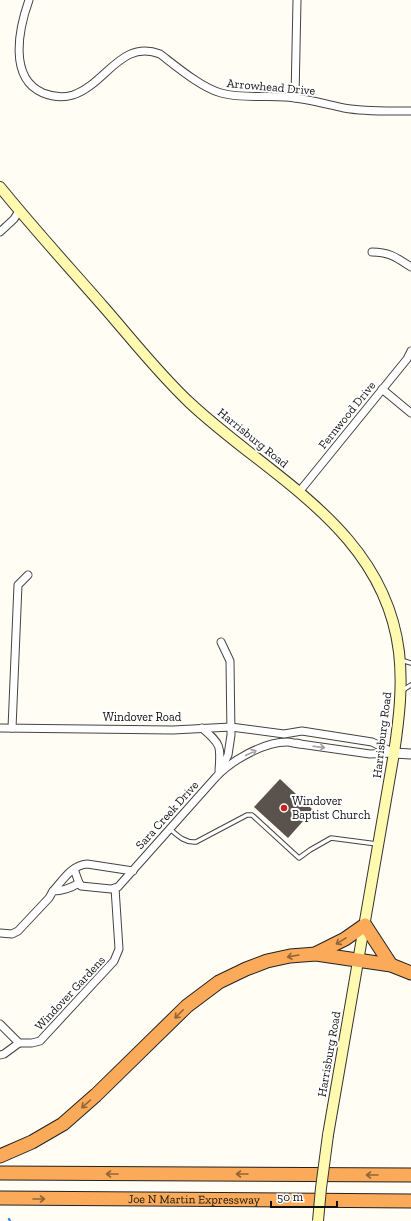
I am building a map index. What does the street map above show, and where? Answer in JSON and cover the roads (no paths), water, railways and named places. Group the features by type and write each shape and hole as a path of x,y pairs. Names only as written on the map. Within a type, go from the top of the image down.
{"highway":[{"path":"316,954 331,947 365,925 391,965"},
{"path":"0,1156 32,1142 63,1124 96,1095 187,1006 218,982 246,969 267,961 290,956 316,954 391,965 411,973"},
{"path":"0,1173 411,1175"},
{"name":"Joe N Martin Expressway","path":"0,1198 411,1201"}],"main road":[{"name":"Harrisburg Road","path":"0,187 19,212 156,368 190,403 226,434 299,492 338,527 358,551 370,569 388,608 396,634 400,659 401,705 359,961 328,1135 318,1221"}],"street":[{"name":"Arrowhead Drive","path":"29,0 21,24 20,65 25,77 33,86 39,91 50,96 66,96 78,93 128,54 143,51 160,54 208,88 233,96 295,98 369,111 411,111"},
{"path":"295,98 297,0"},
{"path":"0,232 19,212"},
{"path":"372,252 385,252 393,255 411,267"},
{"name":"Fernwood Drive","path":"299,492 407,359 411,351"},
{"path":"382,389 411,413"},
{"path":"12,728 18,585 28,576"},
{"name":"Sara Creek Drive","path":"218,774 228,755 231,735 230,661 221,642"},
{"name":"Windover Road","path":"0,728 173,730 230,727 284,734 302,731 372,742 394,753"},
{"path":"202,728 214,738 220,750 218,774"},
{"name":"Windover Road","path":"284,734 300,744 370,754 411,754"},
{"name":"Sara Creek Drive","path":"133,871 218,774 252,752 273,744 288,742 300,744"},
{"path":"0,933 12,934 18,931 76,866 87,864 133,871"},
{"path":"74,869 81,886 111,890 118,887 133,871"},
{"path":"53,891 70,888 79,883"},
{"name":"Windover Gardens","path":"19,1043 32,1043 43,1039 116,959 119,949 115,888"},
{"path":"0,1024 19,1043 4,1054 0,1055"}],"lane":[{"path":"400,659 411,664"},
{"path":"401,692 411,685"},
{"path":"170,829 182,840 190,843 196,842 247,815 252,815 299,858 331,838 378,844"}],"place":[{"name":"Windover Baptist Church","path":"284,808"}]}
